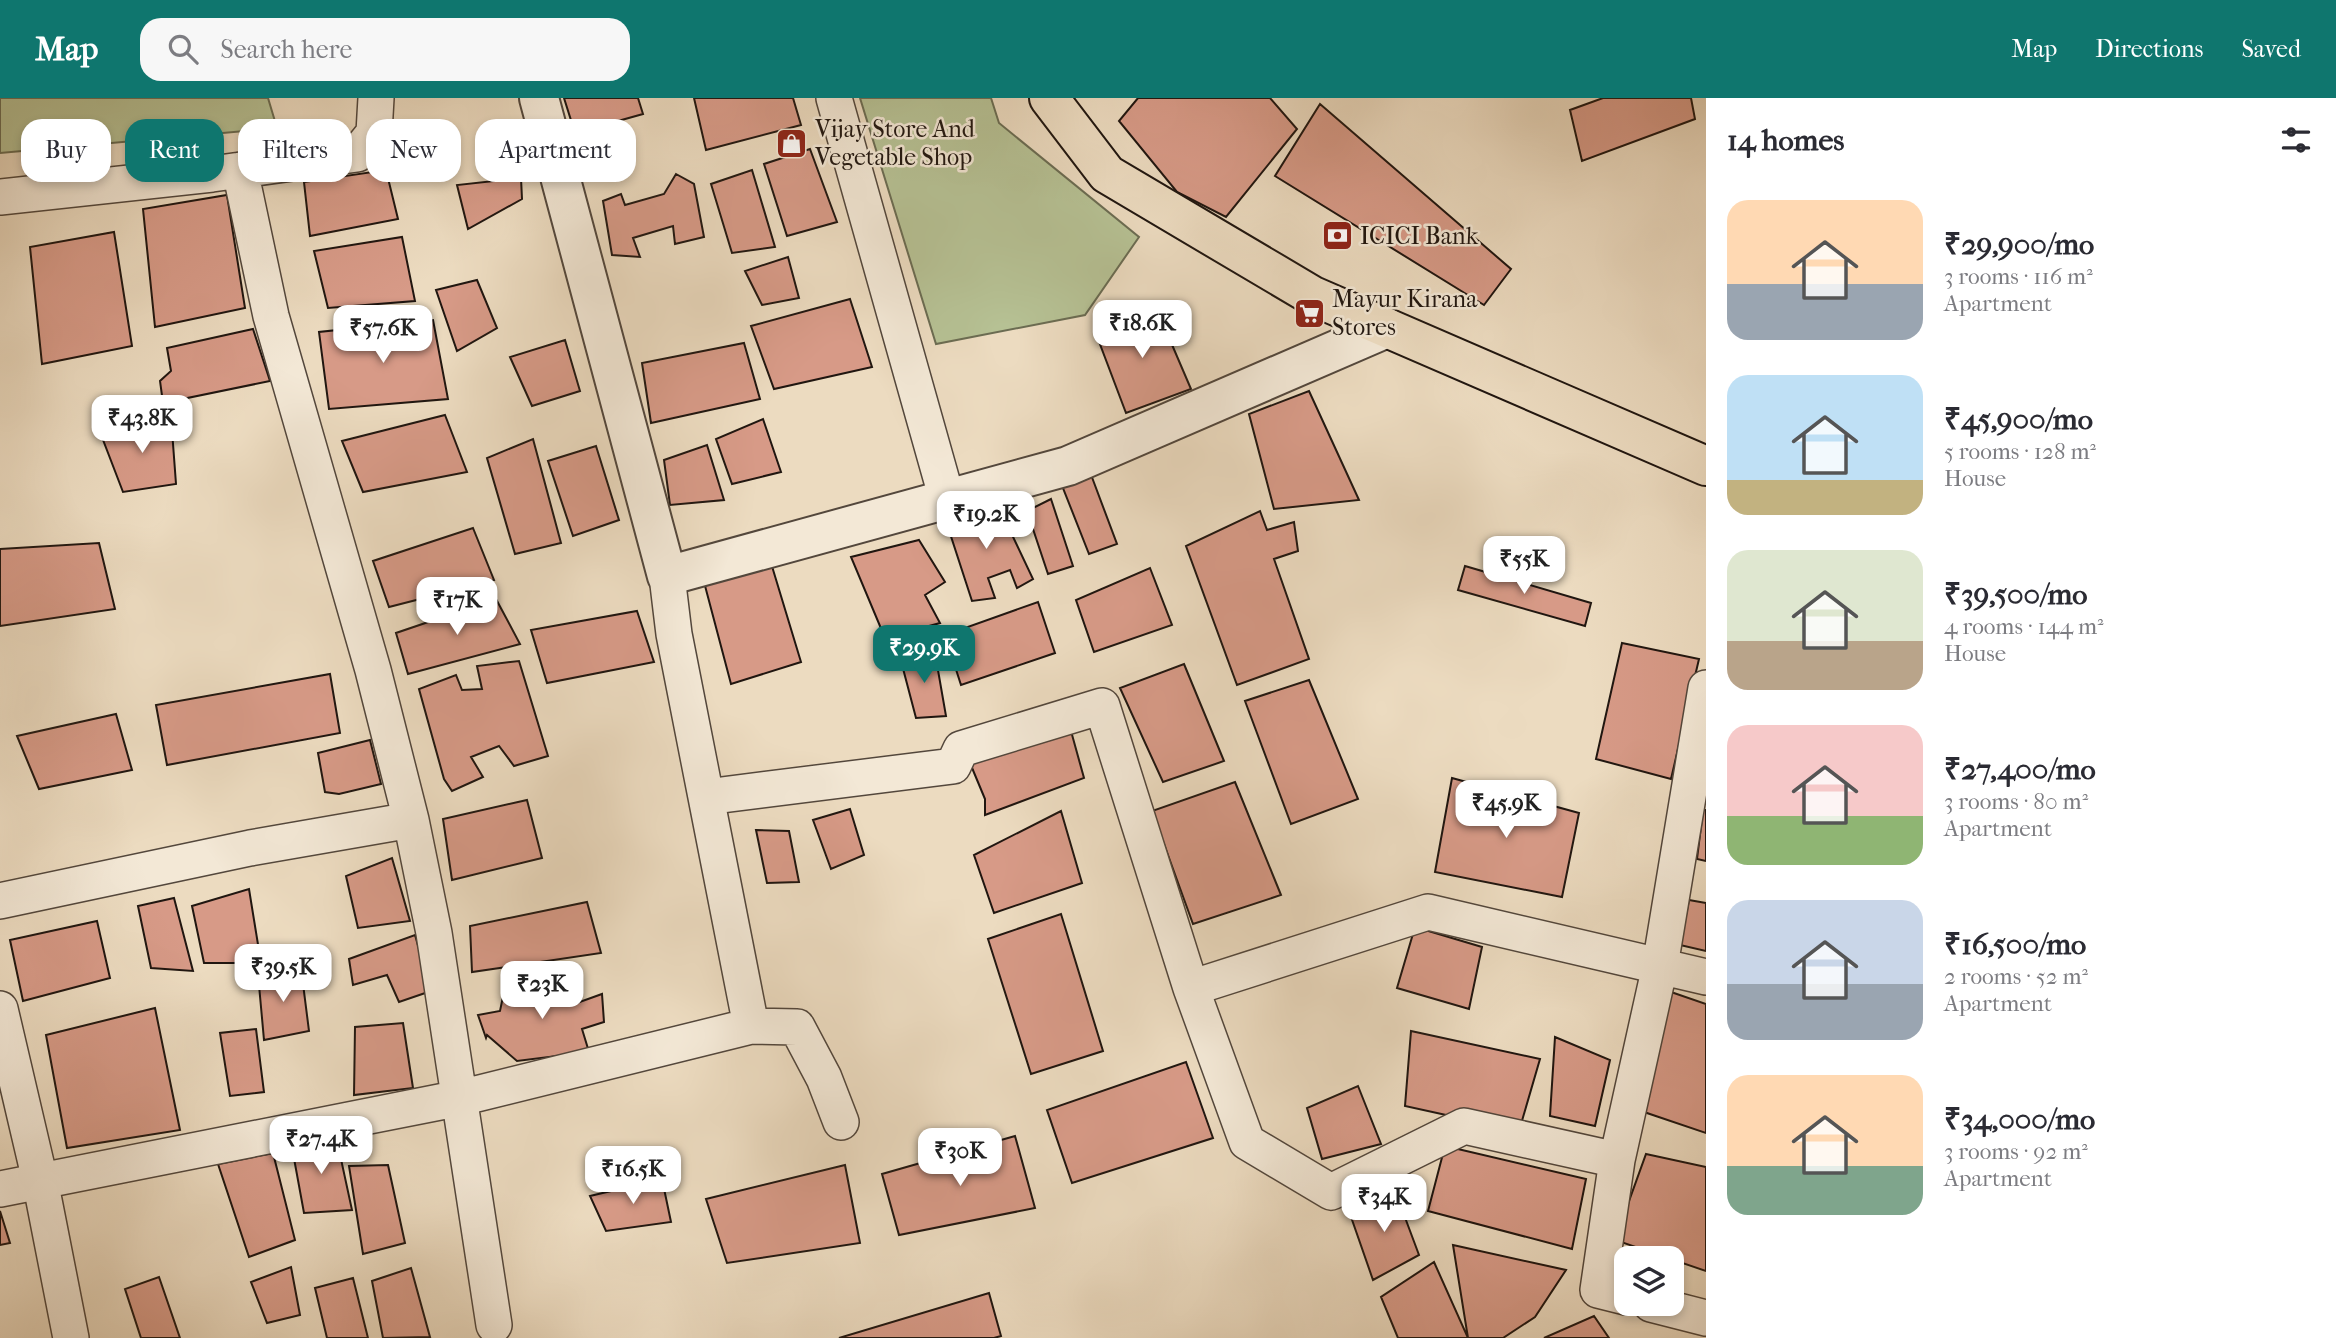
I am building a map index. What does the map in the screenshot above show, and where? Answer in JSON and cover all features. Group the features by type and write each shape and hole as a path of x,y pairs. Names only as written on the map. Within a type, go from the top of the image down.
{"highway":[{"path":"1049,98 1107,174 1313,296 1706,466"}],"street":[{"path":"352,155 357,154 374,133 376,98"},
{"path":"539,98 667,576 674,634 751,1026"},
{"path":"834,98 947,499"},
{"path":"0,197 238,170"},
{"path":"243,182 271,316 373,670 411,820 434,933 494,1325"},
{"path":"667,576 1068,466 1387,328"},
{"path":"1614,1294 1598,1290 1617,1160 1660,966 1706,688"},
{"path":"706,797 953,766 961,749 1102,706 1191,988 1247,1142 1331,1192 1464,1126 1617,1160"},
{"path":"0,901 250,848 411,820"},
{"path":"1191,988 1428,912 1706,977"},
{"path":"0,1009 40,1180 71,1338"},
{"path":"0,1189 460,1098 751,1026 797,1027 824,1078 841,1122"},
{"path":"1684,1312 1706,1318"}],"green space":[{"path":"0,98 268,98 274,119 238,119 238,132 224,133 224,119 125,119 125,142 111,143 111,119 21,119 21,151 0,153"},
{"path":"860,98 991,98 999,123 1139,237 1085,315 936,344"}],"building":[{"path":"564,98 638,98 643,114 625,119 571,119"},
{"path":"694,98 793,98 801,125 706,150"},
{"path":"1138,98 1270,98 1297,129 1226,217 1177,192 1119,121"},
{"path":"1603,98 1691,98 1695,119 1582,161 1570,110"},
{"path":"1320,104 1511,269 1484,305 1275,176"},
{"path":"810,149 837,222 787,236 764,164"},
{"path":"752,170 775,247 732,253 711,184"},
{"path":"366,173 366,182 389,182 398,219 310,236 304,182 352,182 352,175"},
{"path":"676,174 694,184 704,237 675,244 673,226 633,238 640,257 612,255 603,201 621,194 625,205 664,194"},
{"path":"521,182 522,199 468,229 457,185"},
{"path":"227,195 245,308 155,327 143,209"},
{"path":"114,232 132,346 42,364 30,247"},
{"path":"402,237 415,301 328,308 314,251"},
{"path":"788,257 799,298 762,305 745,271"},
{"path":"477,280 497,328 457,351 436,290"},
{"path":"850,299 872,367 774,389 751,326"},
{"path":"1155,305 1191,389 1126,413 1095,331"},
{"path":"433,320 448,399 329,409 319,332"},
{"path":"253,329 270,381 163,403 160,381 171,371 167,348"},
{"path":"565,340 580,391 532,406 510,357"},
{"path":"744,343 760,399 651,423 642,363"},
{"path":"1309,391 1359,500 1274,509 1249,414"},
{"path":"445,415 467,472 363,492 342,441"},
{"path":"171,417 176,484 123,492 100,432"},
{"path":"763,419 781,472 732,484 716,439"},
{"path":"533,439 561,543 515,554 487,458"},
{"path":"707,445 724,500 670,505 664,460"},
{"path":"596,446 619,520 573,536 548,461"},
{"path":"1090,472 1117,544 1089,554 1061,483"},
{"path":"1051,499 1073,566 1048,574 1027,511"},
{"path":"997,503 1033,579 1017,588 1010,570 988,578 995,598 972,601 946,521"},
{"path":"1260,511 1267,530 1294,522 1298,551 1274,559 1309,659 1237,685 1186,546"},
{"path":"473,528 494,580 389,607 373,561"},
{"path":"919,540 945,582 925,595 940,623 885,638 851,557"},
{"path":"99,543 115,609 0,626 0,549"},
{"path":"771,563 801,662 731,684 704,582"},
{"path":"1465,566 1591,603 1585,626 1458,590"},
{"path":"1150,568 1172,625 1094,652 1076,600"},
{"path":"496,599 520,644 408,674 396,633"},
{"path":"1038,602 1055,653 961,685 945,635"},
{"path":"637,611 654,662 547,683 531,630"},
{"path":"1622,643 1699,659 1671,779 1596,759"},
{"path":"935,653 946,716 916,718 900,657"},
{"path":"519,661 548,756 514,766 499,746 471,757 483,777 452,791 444,779 419,689 456,675 462,690 482,689 477,666"},
{"path":"1184,664 1224,761 1163,782 1120,688"},
{"path":"330,674 340,733 167,765 156,705"},
{"path":"1309,680 1358,799 1291,824 1245,701"},
{"path":"116,714 132,770 39,789 17,736"},
{"path":"1071,731 1084,778 985,815 985,799 970,763"},
{"path":"370,740 381,784 339,794 325,792 318,753"},
{"path":"1452,778 1579,813 1562,897 1435,872"},
{"path":"1235,782 1281,895 1193,924 1152,811"},
{"path":"527,800 542,858 452,880 443,819"},
{"path":"850,809 864,855 831,869 813,820"},
{"path":"1703,810 1706,810 1706,861 1697,859"},
{"path":"1061,811 1082,883 994,913 974,855"},
{"path":"756,830 789,831 799,882 767,883"},
{"path":"392,858 410,921 358,928 346,876"},
{"path":"249,889 261,963 204,963 192,906"},
{"path":"174,898 193,971 151,968 138,906"},
{"path":"1689,900 1706,903 1706,951 1680,945"},
{"path":"587,902 601,953 472,972 470,926"},
{"path":"1061,914 1103,1051 1031,1074 988,939"},
{"path":"97,921 110,978 23,1001 10,940"},
{"path":"1415,927 1482,947 1469,1009 1397,988"},
{"path":"415,935 431,991 399,1002 387,975 353,985 349,959"},
{"path":"301,968 309,1031 264,1040 258,974"},
{"path":"570,982 577,1003 602,994 604,1022 582,1029 589,1052 517,1061 487,1035 486,1038 478,1015 500,1011 505,987"},
{"path":"1671,992 1706,1004 1706,1133 1644,1112"},
{"path":"155,1008 180,1130 67,1148 46,1035"},
{"path":"403,1023 413,1088 354,1095 355,1027"},
{"path":"256,1029 264,1092 230,1096 220,1033"},
{"path":"1411,1031 1540,1059 1519,1131 1405,1106"},
{"path":"1555,1037 1610,1060 1595,1126 1550,1116"},
{"path":"1186,1062 1213,1138 1072,1183 1047,1110"},
{"path":"1358,1086 1381,1144 1322,1159 1307,1108"},
{"path":"336,1136 352,1210 304,1213 291,1142"},
{"path":"1015,1136 1035,1208 899,1235 882,1174"},
{"path":"1445,1146 1586,1179 1572,1249 1428,1211"},
{"path":"273,1153 295,1240 249,1257 218,1164"},
{"path":"1646,1154 1706,1167 1706,1271 1684,1264 1684,1246 1633,1246 1615,1240"},
{"path":"388,1165 405,1243 363,1254 349,1166"},
{"path":"845,1165 860,1243 727,1263 706,1199"},
{"path":"662,1179 671,1222 606,1231 590,1196"},
{"path":"1394,1188 1419,1255 1373,1280 1350,1214"},
{"path":"0,1211 10,1243 0,1245"},
{"path":"1453,1245 1566,1270 1535,1317 1503,1338 1468,1338"},
{"path":"1434,1262 1468,1338 1398,1338 1381,1297"},
{"path":"291,1267 300,1315 267,1323 251,1282"},
{"path":"411,1268 430,1337 383,1338 372,1281"},
{"path":"159,1277 180,1338 141,1338 125,1289"},
{"path":"353,1278 368,1338 327,1338 315,1288"},
{"path":"989,1293 1001,1336 839,1338"},
{"path":"1594,1316 1609,1338 1544,1338"}],"place":[{"name":"Vijay Store And Vegetable Shop","path":"792,143"},
{"name":"ICICI Bank","path":"1337,236"},
{"name":"Mayur Kirana Stores","path":"1309,313"}]}
